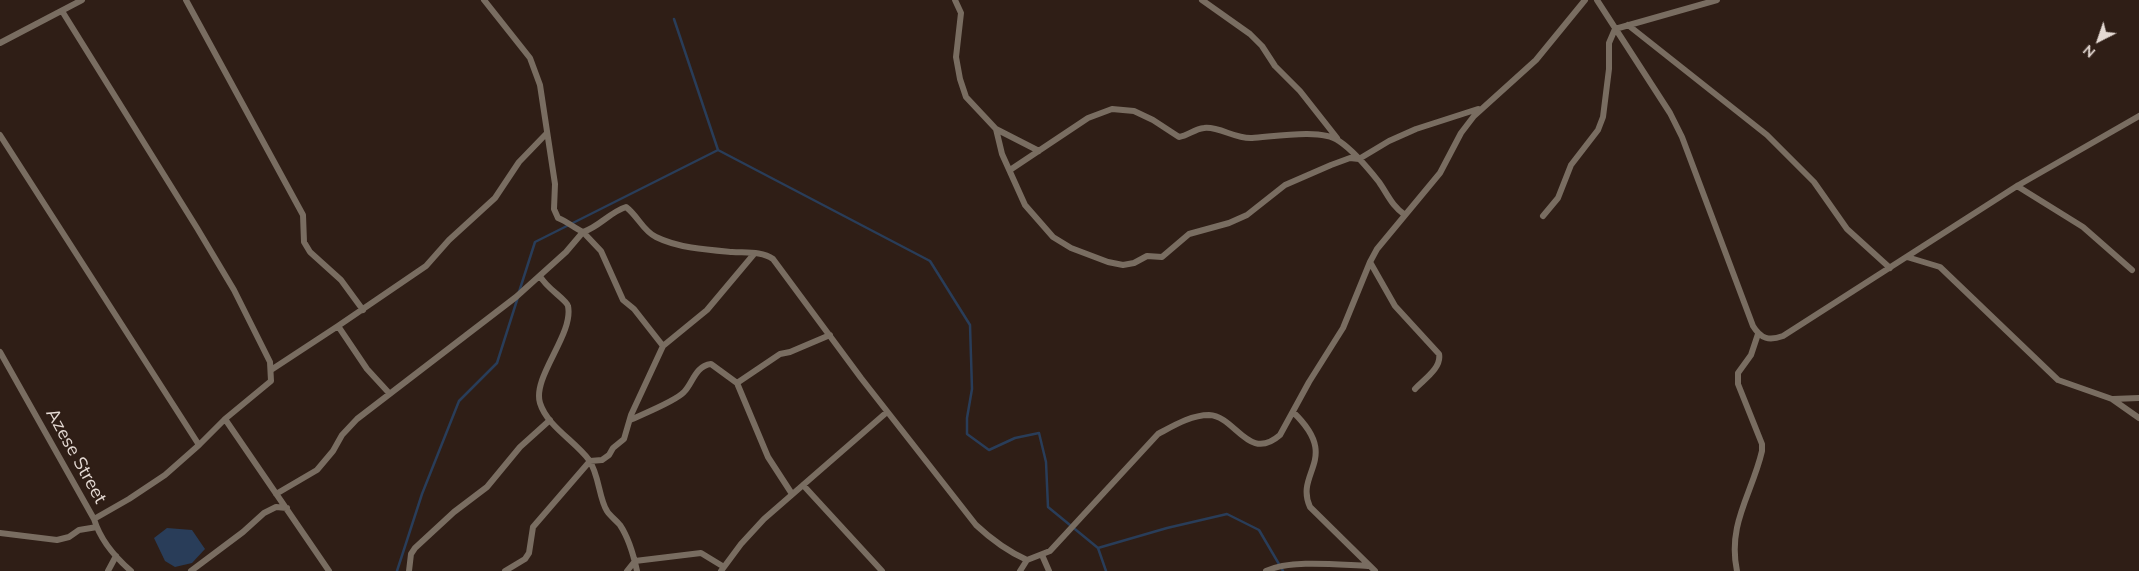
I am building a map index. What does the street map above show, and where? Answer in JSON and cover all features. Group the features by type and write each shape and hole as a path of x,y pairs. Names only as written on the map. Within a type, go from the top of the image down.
{"street":[{"path":"0,43 82,0"},
{"path":"186,0 303,215 304,242 310,252 341,280 363,310"},
{"path":"484,0 530,58 540,85 555,184 554,209 558,218 572,224 576,229 583,232 601,250 623,300 634,310 662,346"},
{"path":"955,0 961,13 956,57 966,97 996,129 1039,151"},
{"path":"1202,0 1250,34 1262,46 1275,66 1300,91 1338,139 1359,159 1379,183 1389,200 1405,215"},
{"path":"1020,571 1027,560 1042,555 1058,544 1158,434 1181,422 1210,415 1229,425 1246,440 1259,443 1272,441 1280,435 1309,382 1344,328 1377,249 1440,173 1461,133 1481,108 1536,60 1585,0"},
{"path":"1597,0 1670,113 1682,137 1753,326 1758,334 1766,338 1775,339 1783,336 2017,186 2139,116"},
{"path":"1615,29 1716,0"},
{"path":"62,11 234,290 270,362 271,370 270,381 164,475 129,499 94,519"},
{"path":"1628,25 1767,135 1814,182 1847,229 1890,268"},
{"path":"1543,216 1558,198 1577,154 1598,130 1603,117 1610,43 1615,29"},
{"path":"996,129 1002,154 1026,205 1053,237 1071,248 1108,262 1123,265 1134,263 1146,256 1162,257 1189,234 1229,223 1248,215 1285,184 1330,164 1350,158 1359,159 1416,129 1481,108"},
{"path":"1010,170 1088,118 1112,109 1134,111 1153,120 1179,137 1186,136 1205,127 1238,138 1292,133 1328,136 1338,139"},
{"path":"271,370 426,266 449,240 495,198 519,162 547,133"},
{"path":"0,134 199,445"},
{"path":"2017,186 2083,227 2132,270"},
{"path":"276,494 317,470 357,419 516,297 566,252 583,232 594,228 626,207 633,212 646,230 655,237 706,250 768,255 773,259 976,525 1001,547 1027,560"},
{"path":"505,571 525,559 529,553 534,527 590,462 602,460 624,439 630,420 662,346 706,310 754,254"},
{"path":"1907,257 1940,267 2058,380 2112,399 2139,418"},
{"path":"1370,262 1395,306 1439,354 1440,358 1436,367 1415,389"},
{"path":"540,276 549,290 566,301 569,307 560,342 540,383 538,393 540,404 550,420 590,462 602,491 606,510 620,525 637,571"},
{"path":"338,326 367,369 389,394"},
{"path":"1737,571 1734,557 1734,539 1743,502 1762,451 1762,444 1738,384 1738,373 1751,354 1758,334"},
{"path":"737,383 780,354 830,335"},
{"name":"Azese Street","path":"0,352 2,361 97,527 116,556 132,571"},
{"path":"630,420 682,395 698,371 711,364 737,383 768,457 792,494"},
{"path":"2112,399 2139,398"},
{"path":"627,571 634,561 701,553 723,569 764,519 888,412"},
{"path":"1293,412 1307,428 1316,445 1317,454 1308,494 1310,507 1374,571"},
{"path":"225,419 329,571"},
{"path":"409,571 411,554 415,548 454,512 487,487 520,447 550,420"},
{"path":"803,485 882,571"},
{"path":"191,571 200,569 264,513 276,506 286,508"},
{"path":"0,533 57,540 69,537 79,530 97,527"},
{"path":"1042,555 1049,571"},
{"path":"108,571 116,556"},
{"path":"1266,571 1274,567 1291,565 1368,566"}],"water":[{"path":"167,528 192,530 205,549 192,563 175,567 165,561 154,538"}],"waterway":[{"path":"674,19 718,150 930,261 970,325 972,389 967,418 967,434 989,450 1015,438 1039,433 1046,462 1048,507 1098,548 1167,528 1227,514 1259,530 1283,571"},
{"path":"519,292 535,242 718,150"},
{"path":"397,571 422,494 459,401 497,363 518,297"},
{"path":"1098,548 1106,571"}]}
